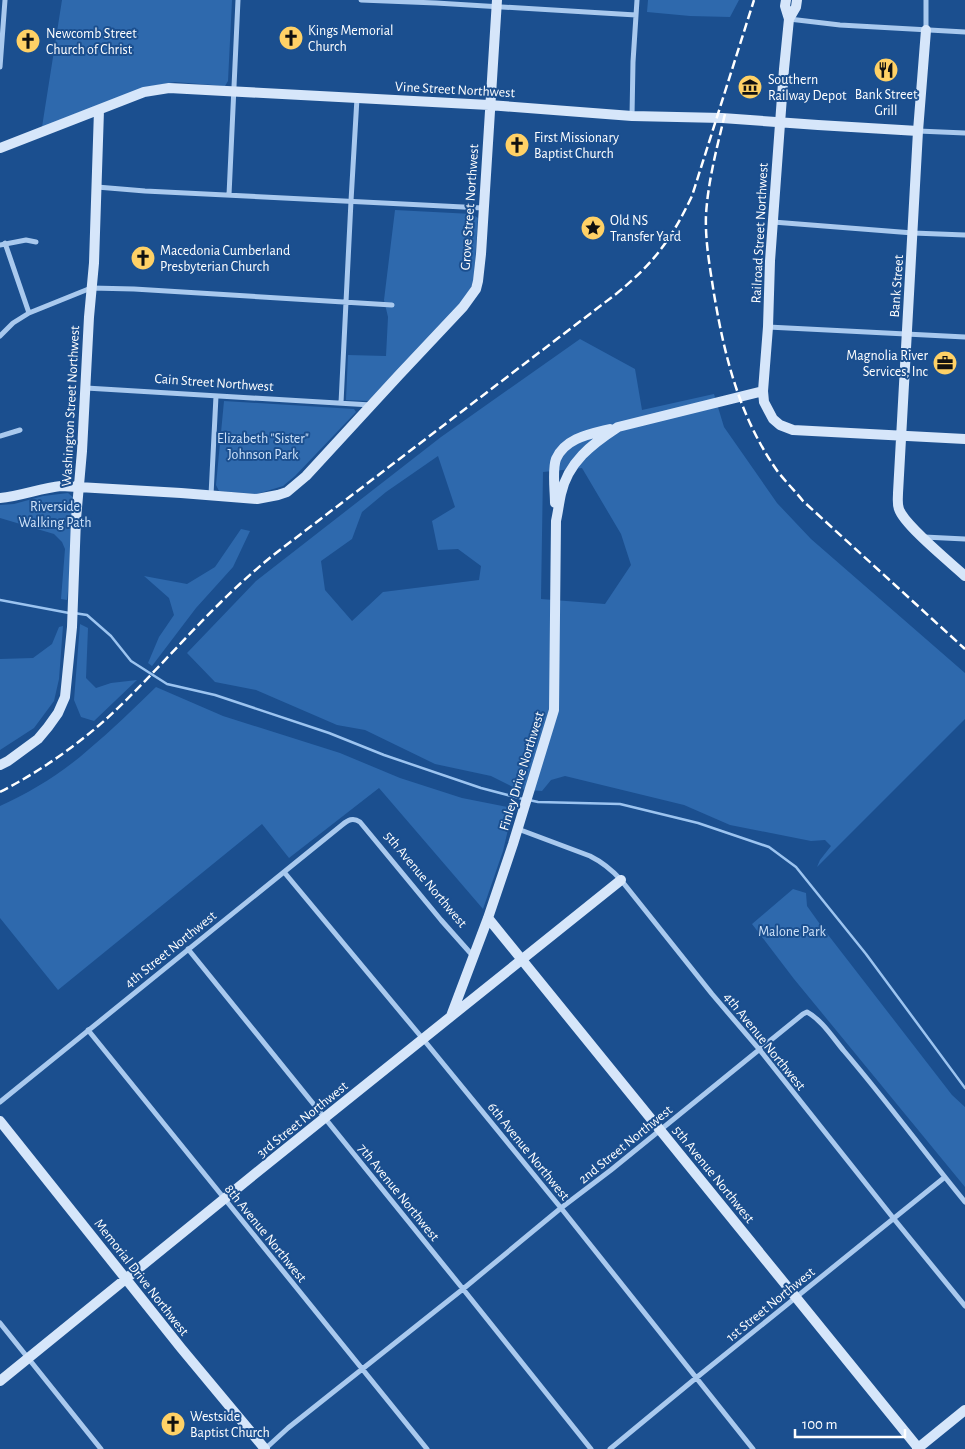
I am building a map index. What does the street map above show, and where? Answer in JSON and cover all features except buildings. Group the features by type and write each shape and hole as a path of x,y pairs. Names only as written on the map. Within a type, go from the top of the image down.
{"street":[{"path":"0,65 6,0"},
{"path":"229,195 238,0"},
{"path":"361,0 496,4 636,15"},
{"path":"632,116 637,0"},
{"name":"Railroad Street Northwest","path":"786,0 785,6 789,19 779,122 769,279 764,402 770,415 777,423 793,430 902,435"},
{"path":"797,0 796,7 789,19 840,25 965,32"},
{"path":"926,0 926,30"},
{"name":"Grove Street Northwest","path":"0,498 61,486 211,495 257,500 287,492 306,476 472,297 478,281 484,208 496,4"},
{"name":"Bank Street","path":"926,30 918,130 898,493 899,509 904,518 921,536 965,576"},
{"name":"Vine Street Northwest","path":"0,148 153,90 188,88 490,105 632,116 722,118 918,130"},
{"path":"341,403 357,98"},
{"name":"Washington Street Northwest","path":"0,765 38,739 58,713 65,697 72,627 97,187 99,110"},
{"path":"918,130 965,133"},
{"path":"97,187 484,208"},
{"path":"773,222 913,233 965,235"},
{"path":"30,313 3,244 26,240 36,242"},
{"path":"0,336 30,313 91,288 392,305"},
{"path":"768,327 965,337"},
{"name":"Cain Street Northwest","path":"85,388 371,405"},
{"name":"Finley Drive Northwest","path":"451,1017 488,918 518,829 554,710 556,521 554,476 556,460 565,446 581,437 763,391"},
{"path":"211,495 216,396"},
{"name":"Finley Drive Northwest","path":"556,521 566,479 576,461 600,439 618,428"},
{"path":"0,436 20,430"},
{"path":"902,435 965,439"},
{"path":"921,536 965,539"},
{"name":"4th Street Northwest","path":"0,1102 347,821 357,820"},
{"name":"5th Avenue Northwest","path":"357,820 473,957"},
{"name":"4th Avenue Northwest","path":"518,829 590,856 600,861 621,880 965,1306"},
{"name":"6th Avenue Northwest","path":"284,872 423,1038 561,1208 752,1449"},
{"name":"3rd Street Northwest","path":"0,1381 621,880"},
{"name":"5th Avenue Northwest","path":"488,918 918,1449"},
{"name":"7th Avenue Northwest","path":"188,950 591,1449"},
{"name":"2nd Street Northwest","path":"265,1449 288,1428 463,1289 802,1014 807,1012 811,1014 852,1060 965,1202"},
{"name":"8th Avenue Northwest","path":"88,1030 427,1449"},
{"name":"Memorial Drive Northwest","path":"0,1121 181,1348 265,1449"},
{"name":"1st Street Northwest","path":"610,1449 945,1178"},
{"path":"0,1323 101,1449"},
{"path":"918,1449 965,1410"}],"green space":[{"path":"62,0 232,0 228,81 225,86 175,82 146,87 42,127"},
{"path":"648,0 739,0 730,17 647,12"},
{"path":"395,210 472,214 478,218 474,278 468,297 368,401 346,400 348,355 386,356 388,317 384,300"},
{"path":"580,339 635,369 642,410 714,394 724,427 777,503 811,539 965,673 965,719 817,867 831,846 825,840 811,841 730,825 684,805 565,776 551,780 542,791 517,789 491,776 435,764 365,730 337,725 256,690 215,682 187,653 256,581 441,437","holes":["438,456 455,507 432,521 438,550 458,549 481,566 479,580 383,592 352,621 325,590 321,561 352,539 362,512 386,492","582,468 621,534 631,565 605,604 541,599 543,472"]},
{"name":"Elizabeth \"Sister\" Johnson Park","path":"224,401 354,409 356,412 295,476 283,486 257,494 219,491 216,485"},
{"name":"Riverside Walking Path","path":"68,493 74,498 67,600 61,599 65,549 62,542 54,534 0,518 0,505"},
{"path":"241,529 250,531 233,567 196,608 152,666 148,663 159,637 174,615 169,598 144,576 187,584 215,567"},
{"path":"80,624 88,628 86,678 96,688 111,683 137,680 94,721 81,717 74,700"},
{"path":"63,626 59,679 54,701 34,728 0,750 0,659 33,658 52,644 59,627"},
{"path":"156,687 223,716 340,753 400,778 462,798 513,808 503,851 483,909 379,788 289,858 262,824 58,990 0,918 0,806 35,788 68,766 106,735"},
{"name":"Malone Park","path":"793,889 806,893 807,906 822,927 952,1095 965,1107 965,1187 794,979 752,924"}],"waterway":[{"path":"0,600 69,613"},
{"path":"74,613 87,615 111,636 131,661 167,684 215,695 329,733 384,755 481,788 523,799"},
{"path":"529,800 538,802 620,804 698,823 769,847 796,867 866,954 965,1088"}],"railway":[{"path":"0,792 54,760 104,721 227,596 272,556 616,294 641,272 669,238 692,196 754,0"},
{"path":"725,114 709,190 706,215 707,245 723,342 744,409 765,452 778,472 803,501 965,649"}],"place":[{"name":"Kings Memorial Church","path":"291,38"},
{"name":"Newcomb Street Church of Christ","path":"28,41"},
{"name":"Bank Street Grill","path":"886,70"},
{"name":"Southern Railway Depot","path":"750,87"},
{"name":"First Missionary Baptist Church","path":"517,145"},
{"name":"Old NS Transfer Yard","path":"593,228"},
{"name":"Macedonia Cumberland Presbyterian Church","path":"143,258"},
{"name":"Magnolia River Services, Inc","path":"945,363"},
{"name":"Westside Baptist Church","path":"173,1424"}]}
